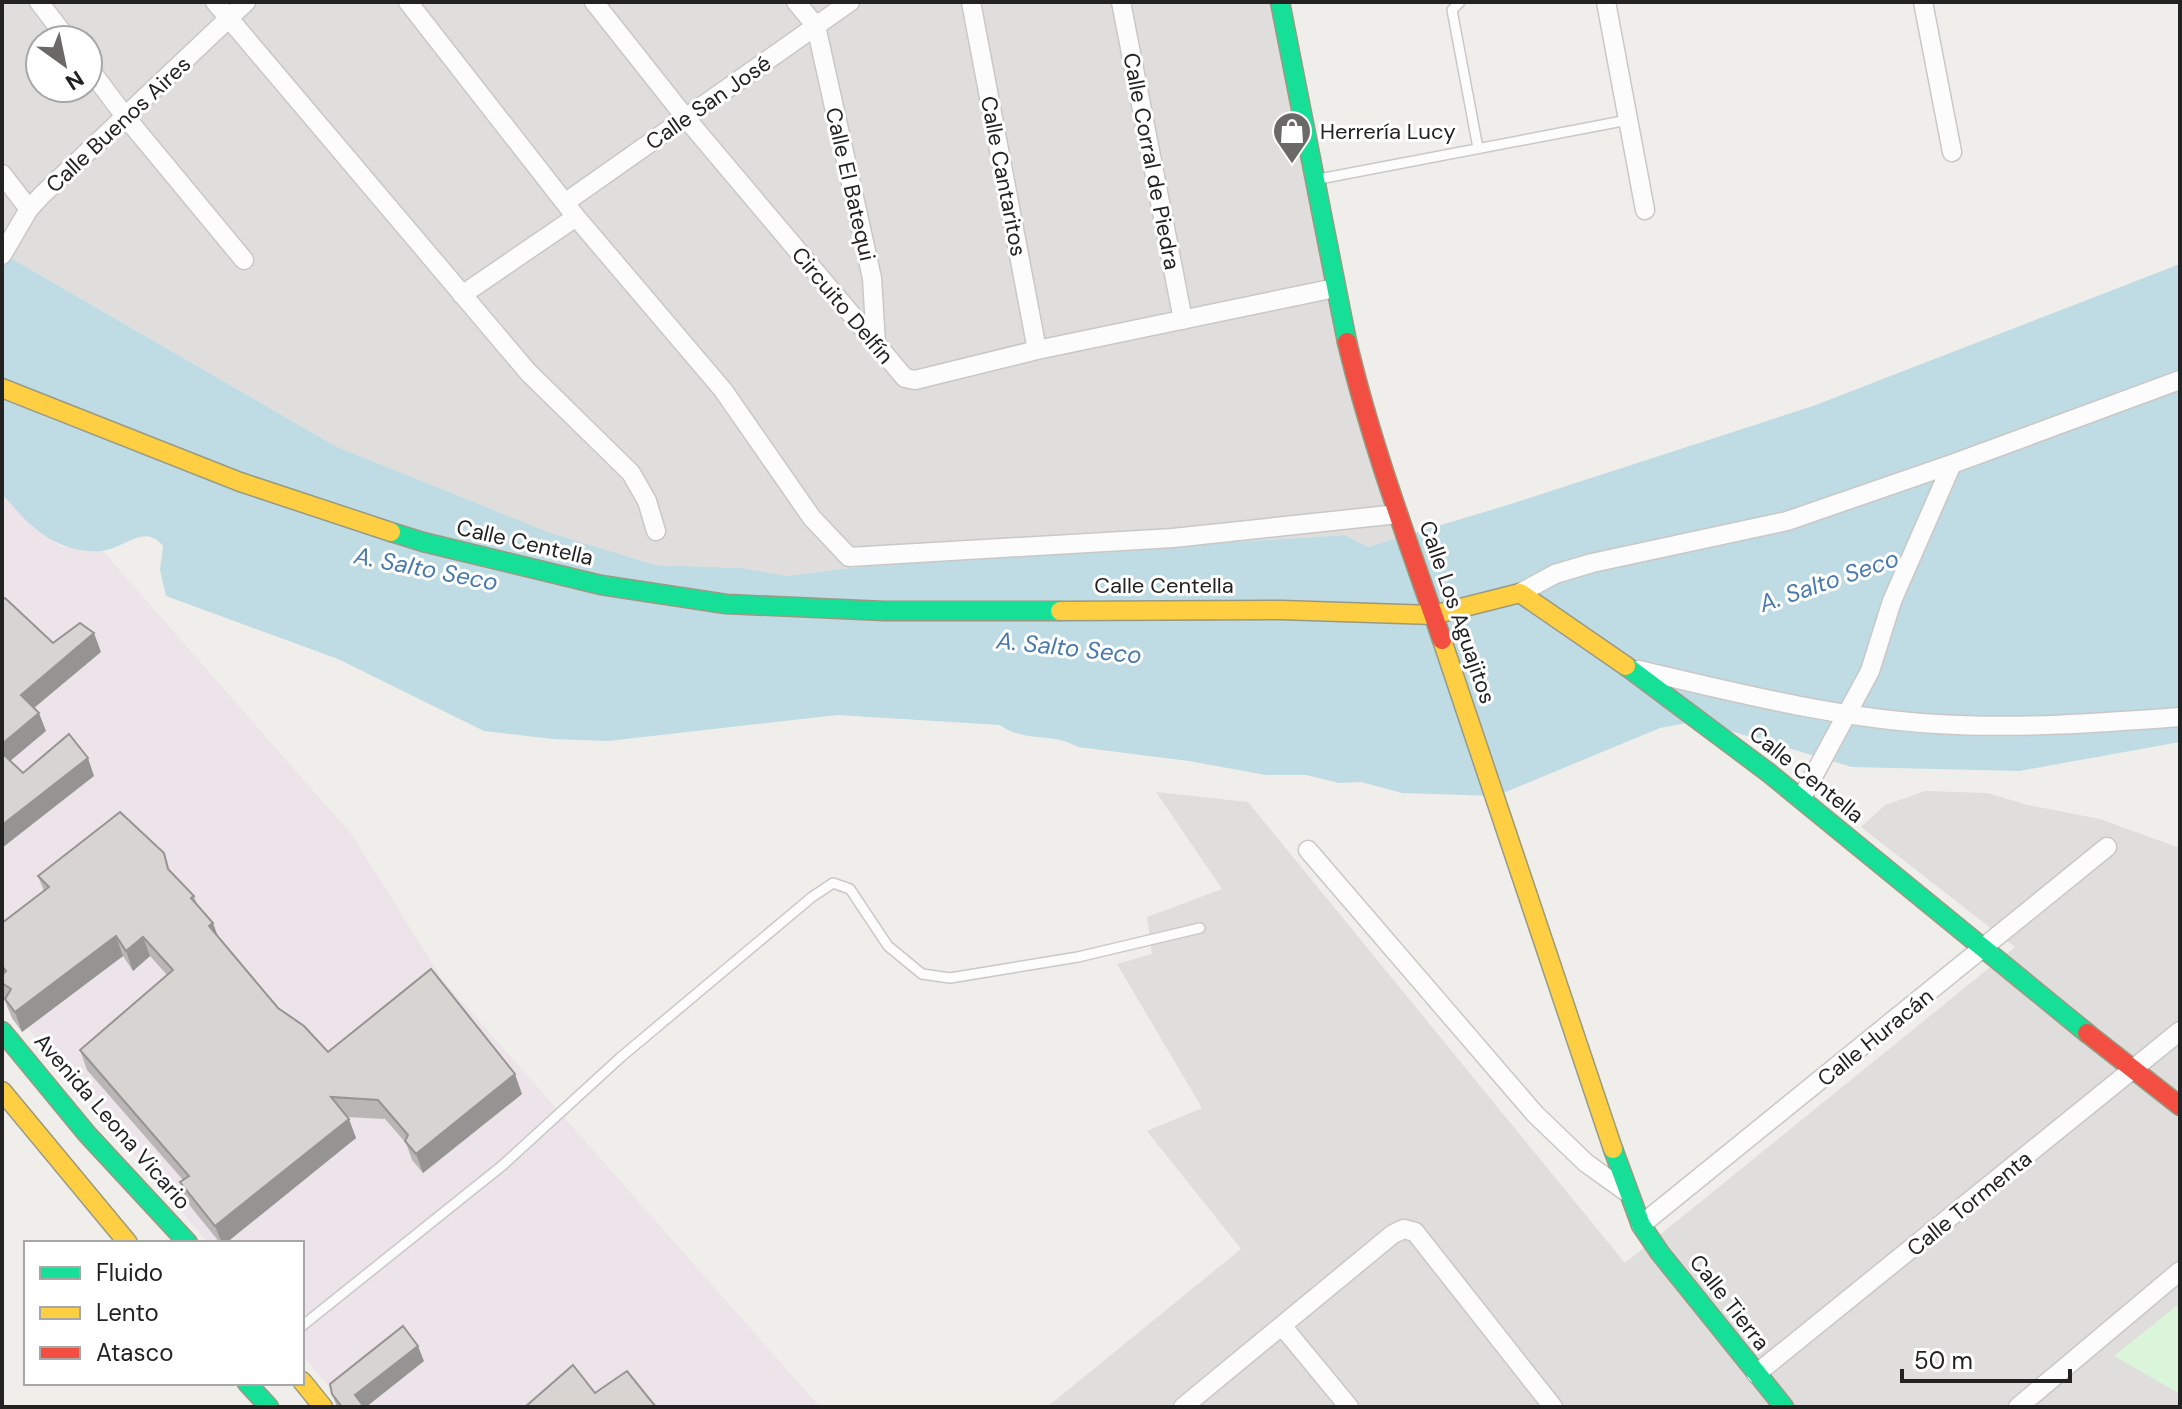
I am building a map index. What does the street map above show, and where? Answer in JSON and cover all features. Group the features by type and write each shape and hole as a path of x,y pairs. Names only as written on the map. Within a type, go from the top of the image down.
{"street":[{"path":"39,2 56,24"},
{"path":"215,2 528,372 631,473 647,501 656,531"},
{"name":"Calle Buenos Aires","path":"2,255 29,209 124,115 246,2"},
{"path":"408,2 571,210 723,390 812,518 849,557 1173,538 1398,514"},
{"name":"Circuito Delfín","path":"594,2 685,117 905,378 915,380 1037,350 1335,288"},
{"path":"796,2 816,26"},
{"name":"Calle San José","path":"462,295 685,117 850,2"},
{"name":"Calle Cantaritos","path":"971,2 1037,350"},
{"name":"Calle Corral de Piedra","path":"1121,2 1183,320"},
{"name":"Calle Los Aguajitos","path":"1280,2 1335,288 1356,379 1398,514 1641,1225"},
{"path":"1606,2 1645,210"},
{"path":"1923,2 1952,152"},
{"name":"Calle El Batequi","path":"816,26 872,278 876,344"},
{"path":"104,88 244,260"},
{"path":"2,174 29,209"},
{"path":"1520,593 1555,574 1580,567 1787,521 2180,380"},
{"name":"Calle Centella","path":"2,388 240,482 409,537 601,585 726,604 884,611 1281,610 1433,615 1520,593 1707,724 1982,951 2180,1106"},
{"path":"1801,799 1870,671 1892,601 1952,464"},
{"path":"1628,668 1848,714 1938,724 2037,724 2180,717"},
{"name":"Calle Huracán","path":"1641,1225 2107,847"},
{"path":"1308,850 1535,1114 1586,1163 1628,1193"},
{"name":"Avenida Leona Vicario","path":"2,1031 87,1134 186,1241"},
{"name":"Calle Tormenta","path":"1756,1374 2180,1031"},
{"path":"2,1091 126,1241"},
{"name":"Calle Tierra","path":"1641,1225 1784,1407"},
{"path":"1183,1407 1393,1234 1404,1229 1415,1232 1553,1407"},
{"path":"2018,1407 2180,1271"},
{"path":"1283,1327 1349,1407"},
{"path":"304,1383 323,1407"},
{"path":"249,1385 269,1407"}],"lane":[{"path":"1460,2 1452,10 1478,148"},
{"path":"1314,180 1628,120"},
{"path":"304,1324 503,1165 633,1047 812,897 833,883 850,889 888,946 922,974 950,978 1078,957 1200,928"}],"shaded area":[{"path":"2,2 1280,2 1294,79 1406,536 1368,547 1345,535 881,564 787,576 742,568 655,565 550,534 335,446 2,253"},
{"path":"2,495 61,547 103,551 352,835 443,980 820,1407 346,1407 304,1357 304,1241 206,1241 2,997"},
{"path":"1925,791 1987,793 2028,805 2100,819 2180,848 2180,1407 1047,1407 1241,1249 1147,1131 1202,1108 1117,964 1152,954 1147,917 1222,889 1156,792 1248,802 1625,1263 2015,947 1861,827 1885,805"}],"green space":[{"path":"2180,1303 2180,1394 2114,1356"}],"water":[{"name":"A. Salto Seco","path":"2,253 335,446 550,533 655,565 742,568 787,576 881,564 1345,535 1368,547 1813,406 2180,264 2180,742 2019,771 1852,767 1707,724 1686,723 1660,728 1496,796 1402,793 1361,782 1339,783 1306,775 1266,775 1189,761 1078,747 1068,742 1019,734 1000,725 838,715 608,741 553,739 484,731 338,659 166,596 160,570 163,546 156,539 141,537 109,550 89,551 56,542 27,522 2,495"}],"building":[{"path":"5,598 53,643 80,623 94,633 21,695 39,713 2,744 2,600"},
{"path":"69,734 88,758 2,825 2,753 23,773"},
{"path":"120,812 164,853 168,869 194,896 191,898 213,923 209,926 278,1008 304,1026 328,1052 431,969 515,1074 416,1154 405,1141 408,1135 378,1100 331,1097 349,1119 215,1226 180,1182 189,1176 80,1050 173,970 143,937 126,951 116,936 15,1012 5,999 11,989 2,983 2,975 6,971 2,966 2,923 49,887 38,876"},
{"path":"403,1326 418,1346 355,1395 364,1407 342,1407 332,1394 330,1384"},
{"path":"573,1365 595,1393 627,1371 656,1407 525,1407"}],"traffic: fast":[{"path":"1280,2 1347,342"},
{"path":"391,532 601,585 726,604 884,611 1060,611"},
{"path":"1626,666 1769,773 2087,1033"},
{"path":"2,1031 87,1134 186,1241"},
{"path":"1613,1149 1641,1225 1784,1407"},
{"path":"249,1385 269,1407"}],"traffic: slow":[{"path":"2,388 240,482 391,532"},
{"path":"1060,611 1281,610 1433,615 1520,593 1626,666"},
{"path":"1442,640 1613,1149"},
{"path":"2,1091 126,1241"},
{"path":"304,1383 323,1407"}],"traffic: jam":[{"path":"1347,342 1379,455 1442,640"},
{"path":"2087,1033 2180,1106"}],"place":[{"name":"Herrería Lucy","path":"1292,165"}]}
